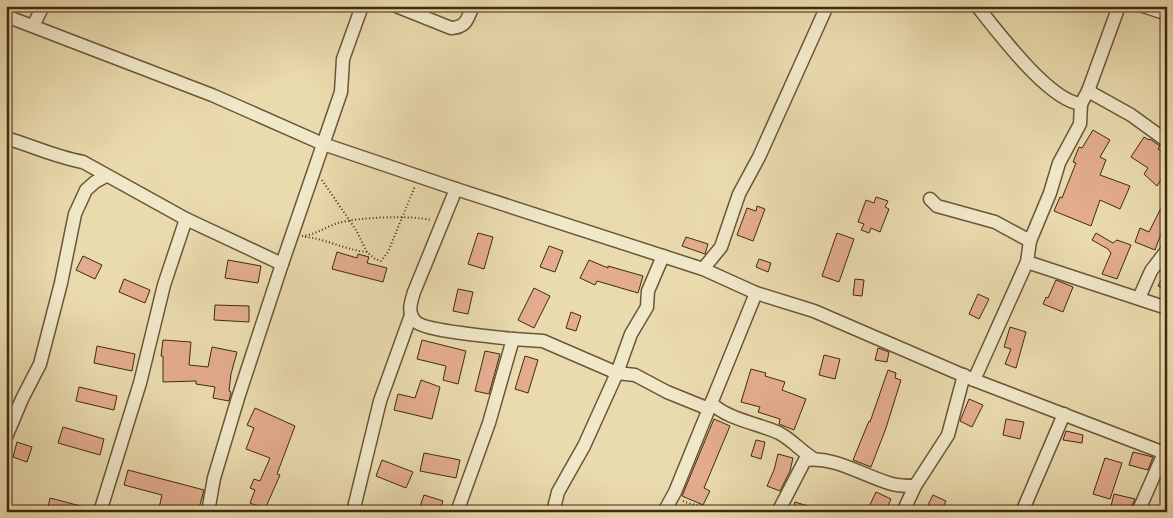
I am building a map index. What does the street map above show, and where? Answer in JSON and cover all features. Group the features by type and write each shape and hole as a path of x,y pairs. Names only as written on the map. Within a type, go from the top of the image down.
{"street":[{"path":"33,26 43,6"},
{"path":"208,512 214,478 282,264 298,236 314,170 341,92 343,59 362,6"},
{"path":"396,6 451,28 458,28 464,25 473,6"},
{"path":"703,269 721,247 739,194 759,156 827,6"},
{"path":"977,6 1033,73 1064,98 1072,103 1080,104"},
{"path":"903,512 915,486 948,436 969,378 1027,262 1030,241 1050,192 1059,163 1080,124 1080,104 1088,92 1119,6"},
{"path":"1143,6 1167,14"},
{"path":"6,16 212,95 324,144 456,190 703,269 756,294 814,311 969,378 1165,454 1138,512"},
{"path":"1088,92 1131,115 1167,141"},
{"path":"6,138 69,160 83,162 186,219 282,264"},
{"path":"6,437 22,399 40,364 62,283 75,214 86,190 94,182 106,176"},
{"path":"353,512 380,401 411,315 410,305 414,292 442,220 456,190"},
{"path":"930,199 937,206 995,222 1030,241"},
{"path":"100,512 140,382 166,275 186,219"},
{"path":"1138,298 1151,272 1167,250"},
{"path":"553,512 558,492 584,446 617,373 631,334 647,307 648,291 663,256"},
{"path":"1027,262 1167,308"},
{"path":"664,512 675,492 756,294"},
{"path":"411,315 416,322 423,326 462,333 543,341 617,373 635,375 667,392 717,408 780,434 814,459"},
{"path":"457,512 488,423 513,339"},
{"path":"1022,512 1064,414"},
{"path":"778,512 805,460 828,460 891,483 915,486"}],"path":[{"path":"314,170 350,221 367,252 375,260 381,261 388,252 418,177"},
{"path":"298,236 350,221 402,217 442,220"},
{"path":"298,236 319,238 340,247 367,252"},
{"path":"675,492 687,503 714,509 718,512"}],"building":[{"path":"1093,130 1110,140 1100,157 1106,160 1100,175 1130,186 1120,209 1100,200 1091,226 1054,211 1060,197 1062,198 1076,163 1073,162 1079,147 1082,148"},
{"path":"1144,137 1160,146 1158,149 1167,155 1167,170 1157,186 1144,174 1148,168 1131,157"},
{"path":"876,197 888,201 885,207 889,209 880,232 871,228 869,233 861,230 864,224 858,222 866,200 874,203"},
{"path":"757,206 765,209 753,241 737,235 747,208 756,211"},
{"path":"1161,208 1167,211 1167,233 1162,231 1155,250 1135,242 1140,228 1149,232"},
{"path":"478,233 493,237 484,269 468,264"},
{"path":"837,233 854,239 839,282 822,276"},
{"path":"1096,233 1113,243 1117,240 1131,245 1117,279 1102,274 1111,253 1108,249 1092,240"},
{"path":"686,237 708,244 705,254 682,246"},
{"path":"549,246 563,251 555,272 540,267"},
{"path":"337,252 357,258 358,254 369,257 367,263 387,268 383,282 332,269"},
{"path":"83,256 102,265 95,279 76,270"},
{"path":"759,259 771,263 768,272 756,267"},
{"path":"228,260 261,266 258,283 225,278"},
{"path":"589,260 608,268 608,266 643,276 638,293 597,281 595,285 580,278"},
{"path":"1167,268 1167,290 1158,286"},
{"path":"124,279 150,290 145,303 119,292"},
{"path":"855,279 864,280 862,296 853,295"},
{"path":"1056,280 1073,287 1063,312 1043,304 1046,297 1048,298"},
{"path":"534,288 550,296 534,328 518,320"},
{"path":"458,289 473,292 468,314 453,311"},
{"path":"978,294 989,299 979,319 969,314"},
{"path":"215,305 249,306 249,322 214,320"},
{"path":"571,312 581,316 576,331 566,328"},
{"path":"1010,327 1026,332 1016,368 1005,364 1011,349 1004,347"},
{"path":"163,340 191,342 189,365 208,367 212,347 237,352 231,374 229,401 213,398 215,387 196,384 196,381 163,382 163,356 161,356"},
{"path":"422,340 466,351 458,384 443,380 446,366 417,359"},
{"path":"97,346 135,354 132,371 94,363"},
{"path":"878,348 889,352 887,362 875,360"},
{"path":"485,351 500,354 489,394 475,391"},
{"path":"824,355 840,359 835,379 819,375"},
{"path":"525,356 538,360 528,393 515,389"},
{"path":"751,369 766,373 765,376 785,382 782,390 806,399 794,430 779,424 780,419 758,412 760,407 741,402"},
{"path":"888,370 896,373 895,378 901,380 871,467 853,460 870,422"},
{"path":"421,380 440,387 432,419 394,410 398,394 415,398"},
{"path":"79,387 117,396 114,410 76,401"},
{"path":"969,399 983,405 972,427 960,421"},
{"path":"255,408 295,426 277,474 280,475 265,509 250,503 255,490 250,488 254,479 260,481 270,458 246,449 254,428 247,425"},
{"path":"714,419 730,426 704,488 710,491 703,505 682,496"},
{"path":"1006,419 1024,422 1020,439 1003,435"},
{"path":"63,427 104,439 100,455 58,443"},
{"path":"1066,431 1083,435 1082,443 1063,440"},
{"path":"756,440 765,442 761,459 751,456"},
{"path":"17,442 32,447 27,462 13,457"},
{"path":"1133,452 1153,457 1148,470 1129,465"},
{"path":"424,453 460,460 456,478 420,471"},
{"path":"778,454 793,458 790,471 780,491 767,486"},
{"path":"1105,458 1122,463 1110,499 1093,494"},
{"path":"382,460 413,472 406,488 376,476"},
{"path":"128,470 204,490 198,512 158,512 162,495 124,485"},
{"path":"876,492 891,499 885,512 873,512 868,509"},
{"path":"1114,494 1135,499 1130,510 1111,506"},
{"path":"424,495 443,501 439,512 418,512"},
{"path":"933,495 946,501 941,511 928,505"},
{"path":"50,498 92,509 92,512 47,512"},
{"path":"795,502 820,510 820,512 792,512"}]}
